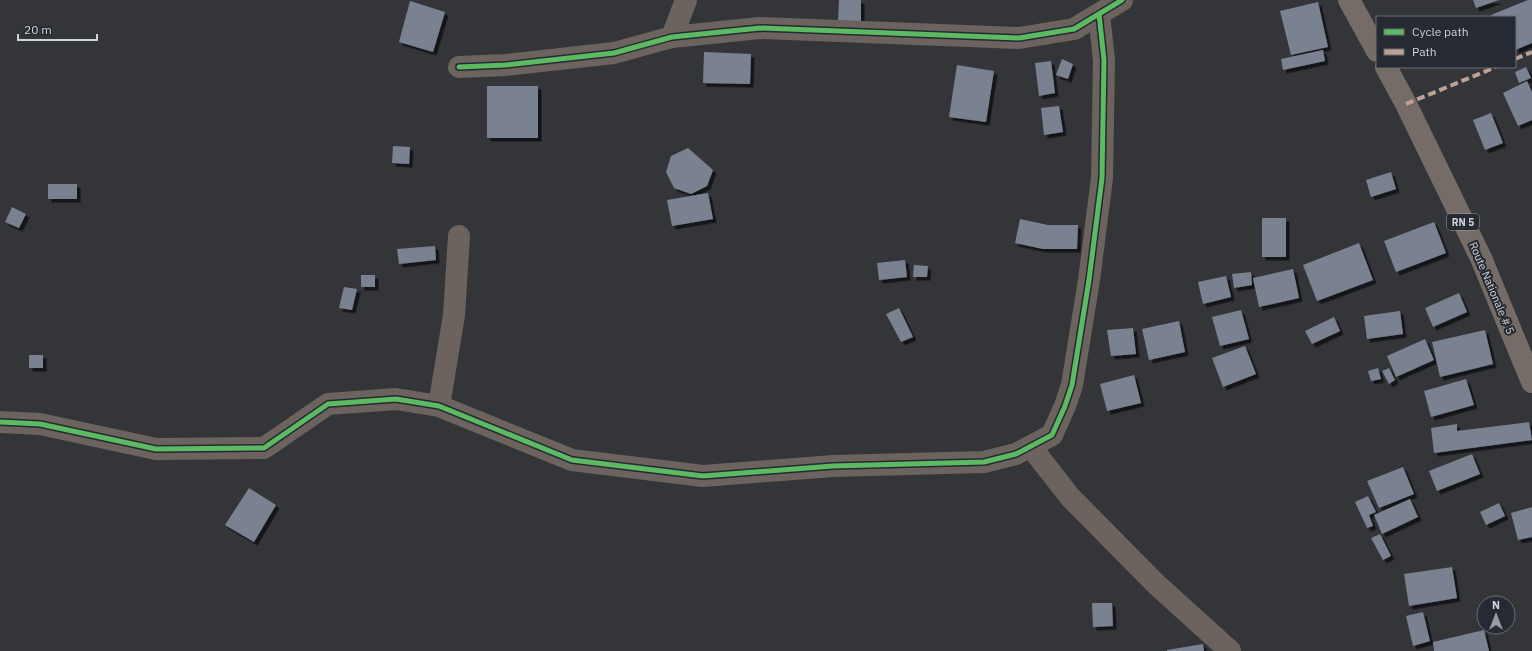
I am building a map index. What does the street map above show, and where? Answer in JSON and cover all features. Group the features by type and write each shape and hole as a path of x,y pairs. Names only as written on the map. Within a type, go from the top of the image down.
{"main road":[{"path":"1349,0 1376,49"},
{"name":"Route Nationale # 5","path":"1387,68 1406,104 1481,258 1532,382"}],"street":[{"path":"672,37 686,0"},
{"path":"459,67 506,65 614,53 672,37 760,28 1019,38 1074,29 1122,0"},
{"path":"0,422 40,424 156,449 264,448 328,404 396,399 439,406 572,460 702,476 833,466 984,462 1016,454 1052,434 1065,406 1072,385 1089,280 1102,178 1104,60 1099,14"},
{"path":"439,406 454,315 459,236"},
{"path":"1031,447 1070,497 1156,584 1230,651"}],"building":[{"path":"839,0 861,0 861,21 838,21"},
{"path":"1473,0 1499,0 1476,8"},
{"path":"1528,0 1532,0 1532,43 1516,50 1516,16 1491,15"},
{"path":"410,1 445,12 433,52 399,42"},
{"path":"1318,2 1328,47 1291,55 1280,11"},
{"path":"1323,50 1325,61 1283,70 1281,59"},
{"path":"704,52 751,54 750,84 703,83"},
{"path":"1062,59 1073,64 1068,79 1056,75"},
{"path":"1051,61 1055,93 1039,96 1035,63"},
{"path":"957,65 994,71 986,122 949,117"},
{"path":"1526,67 1531,78 1519,83 1515,72"},
{"path":"1527,81 1532,92 1532,120 1518,126 1503,93"},
{"path":"487,86 538,86 538,138 487,138"},
{"path":"1059,106 1063,132 1044,135 1041,108"},
{"path":"1491,113 1503,143 1485,150 1473,120"},
{"path":"393,146 410,147 409,164 392,163"},
{"path":"688,148 713,170 707,186 691,194 674,188 666,172 671,156"},
{"path":"1391,172 1396,189 1371,197 1366,180"},
{"path":"48,184 77,184 77,199 48,199"},
{"path":"708,193 713,219 672,226 667,200"},
{"path":"12,207 26,214 19,228 5,222"},
{"path":"1262,218 1286,218 1286,257 1262,257"},
{"path":"1020,219 1048,225 1078,225 1077,249 1043,249 1015,243"},
{"path":"1434,222 1446,253 1396,272 1384,241"},
{"path":"1359,243 1373,280 1317,301 1303,265"},
{"path":"435,246 436,260 399,264 397,249"},
{"path":"905,260 907,277 879,280 877,263"},
{"path":"914,265 928,266 927,277 913,277"},
{"path":"1293,269 1299,298 1259,307 1253,278"},
{"path":"1251,272 1252,285 1234,288 1232,274"},
{"path":"361,275 375,275 375,287 361,287"},
{"path":"1226,276 1231,297 1203,304 1198,282"},
{"path":"344,287 357,289 352,310 339,308"},
{"path":"1459,293 1467,312 1433,327 1425,308"},
{"path":"899,308 913,337 901,342 886,314"},
{"path":"1241,310 1249,339 1220,346 1212,317"},
{"path":"1400,311 1403,334 1367,339 1364,316"},
{"path":"1334,317 1340,331 1312,344 1305,331"},
{"path":"1179,321 1185,352 1149,360 1142,329"},
{"path":"1133,328 1136,354 1111,356 1107,330"},
{"path":"1485,330 1493,364 1440,377 1432,342"},
{"path":"1425,339 1434,360 1396,377 1387,356"},
{"path":"1245,346 1256,374 1223,387 1212,358"},
{"path":"29,355 43,355 43,368 29,368"},
{"path":"1378,368 1381,379 1371,381 1368,371"},
{"path":"1389,368 1395,380 1389,384 1382,371"},
{"path":"1134,375 1141,403 1107,411 1100,384"},
{"path":"1466,379 1474,405 1431,417 1424,391"},
{"path":"1529,422 1532,440 1434,453 1431,428 1457,424 1457,431"},
{"path":"1472,454 1480,474 1437,491 1429,471"},
{"path":"1403,467 1414,494 1379,508 1367,481"},
{"path":"249,488 276,505 254,542 225,525"},
{"path":"1368,496 1376,512 1369,515 1373,526 1367,528 1355,502"},
{"path":"1410,499 1418,517 1382,534 1374,515"},
{"path":"1499,503 1505,516 1486,525 1480,512"},
{"path":"1532,507 1532,537 1518,540 1511,513"},
{"path":"1380,534 1391,556 1383,560 1371,538"},
{"path":"1452,567 1457,598 1409,606 1404,574"},
{"path":"1092,603 1112,603 1113,626 1093,627"},
{"path":"1423,612 1430,641 1413,646 1406,616"},
{"path":"1476,632 1476,635 1485,635 1489,651 1434,651 1433,642"},
{"path":"1203,644 1204,651 1167,651 1167,650"}],"marked path":[{"path":"1516,59 1532,52"},
{"path":"1406,104 1494,68"}],"cycle path":[{"path":"459,67 506,65 614,53 672,37 760,28 1019,38 1074,29 1122,0"},
{"path":"0,422 40,424 156,449 264,448 328,404 396,399 439,406 572,460 703,476 833,466 984,462 1016,454 1052,435 1065,406 1072,385 1089,280 1102,178 1104,60 1099,14"}]}
